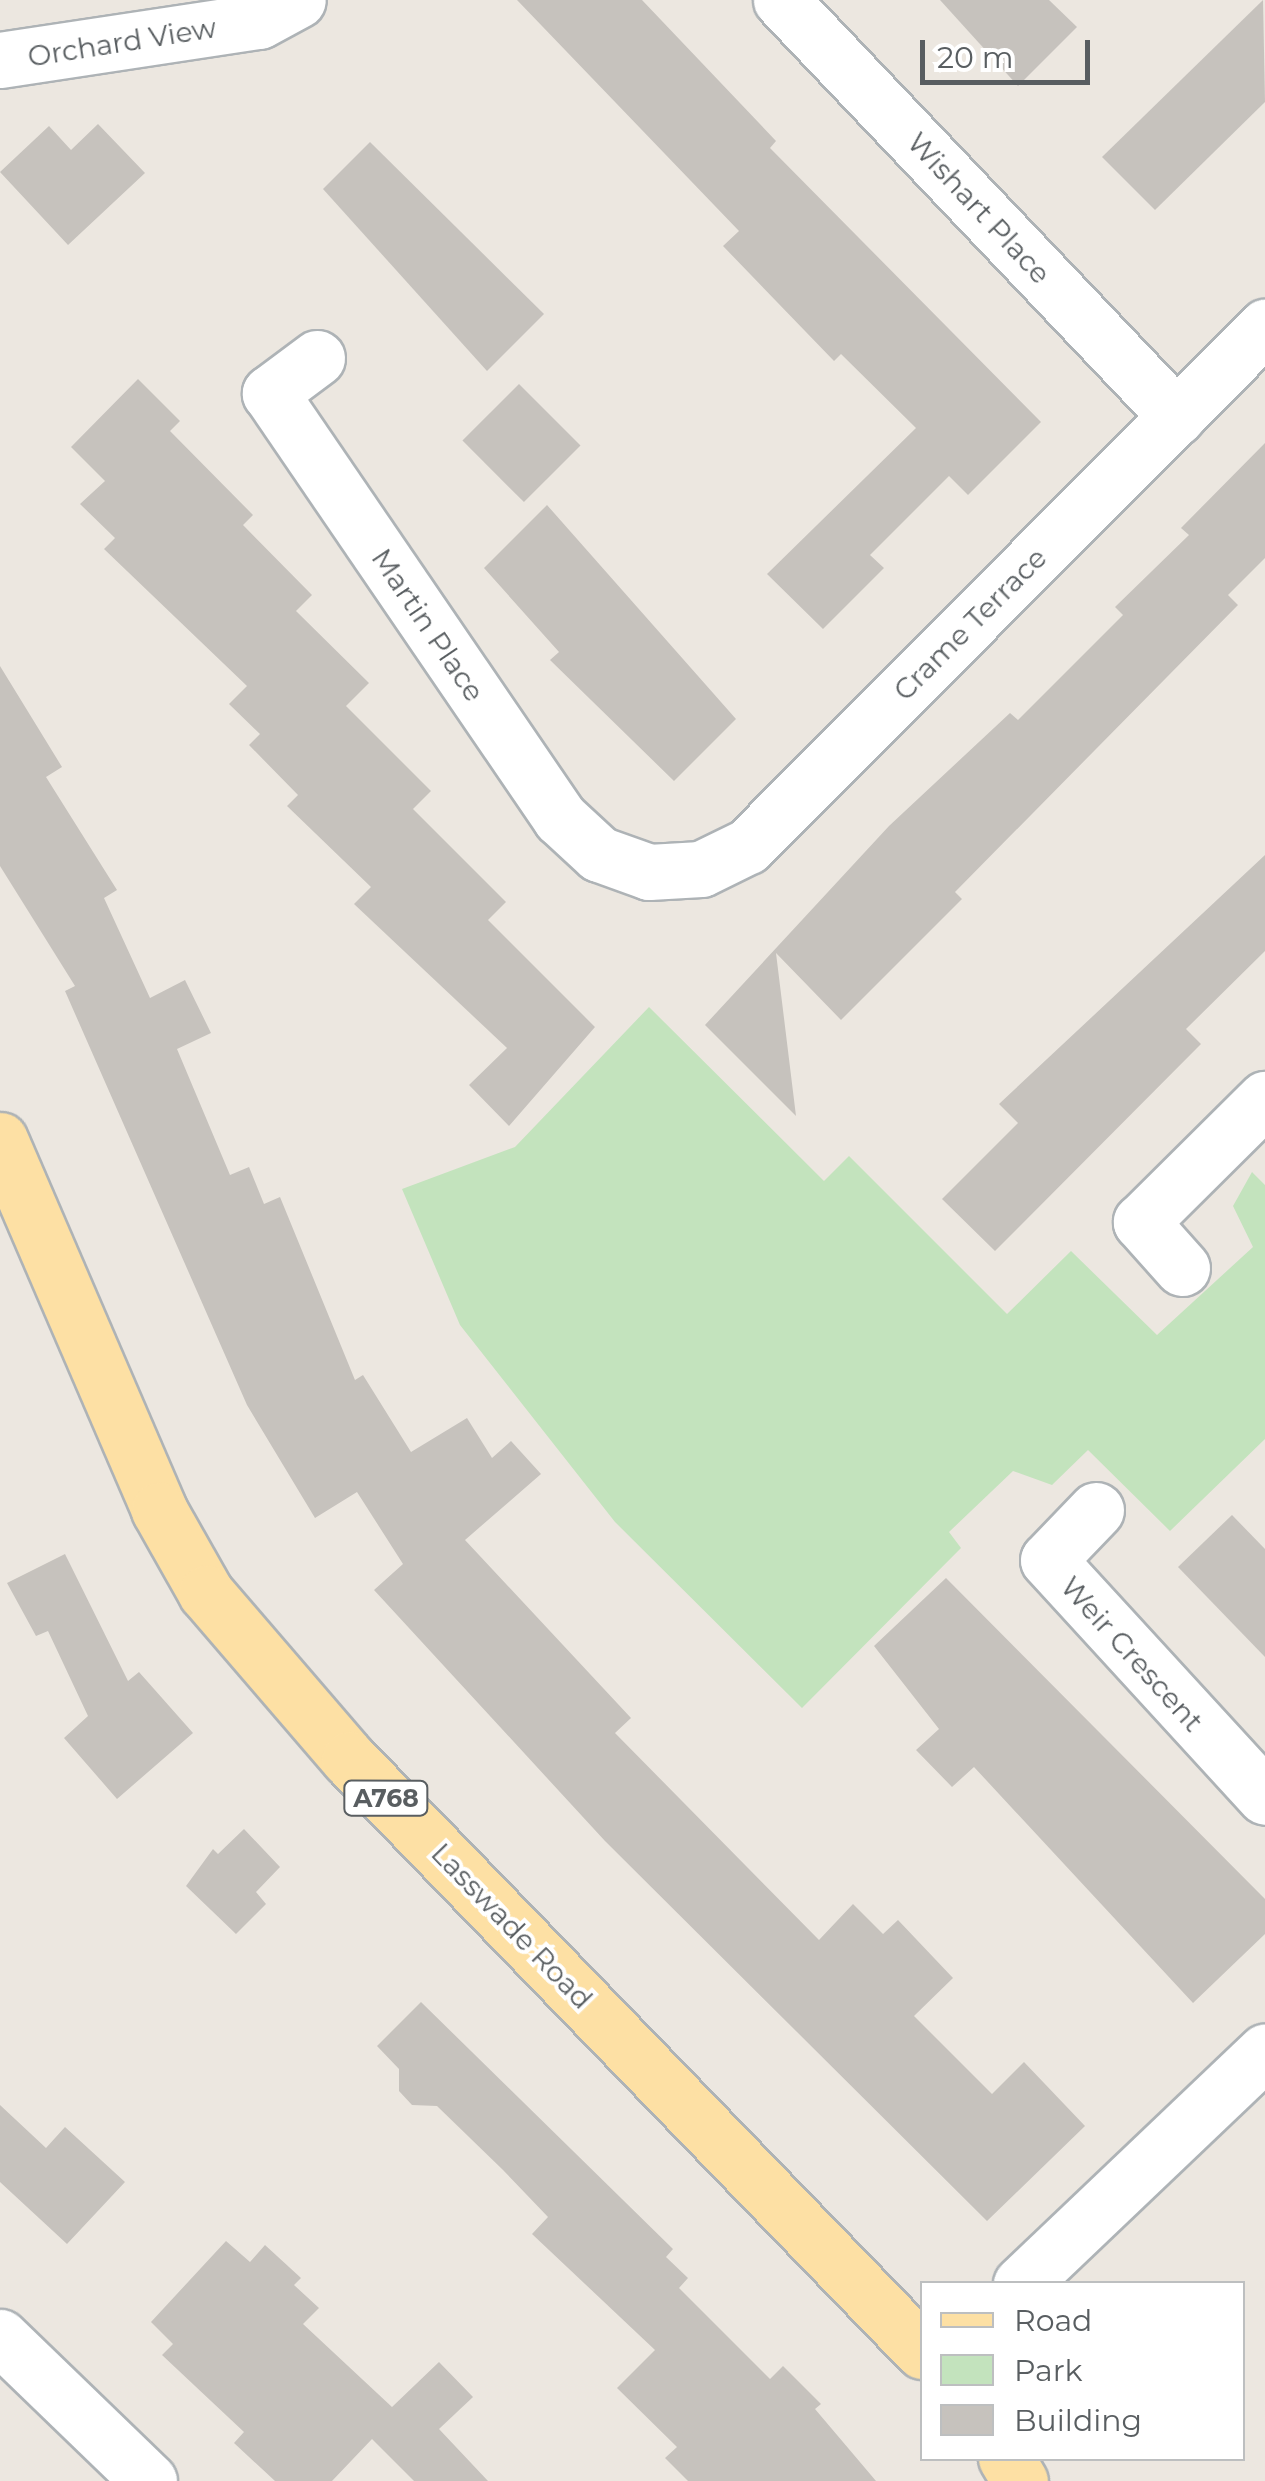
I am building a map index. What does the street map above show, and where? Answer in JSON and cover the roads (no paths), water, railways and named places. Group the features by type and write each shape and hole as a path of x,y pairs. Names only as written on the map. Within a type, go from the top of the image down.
{"main road":[{"name":"Lasswade Road","path":"0,1140 159,1510 206,1594 349,1760 920,2350"}],"street":[{"name":"Orchard View","path":"0,60 258,21 298,0"},
{"name":"Wishart Place","path":"781,0 1176,417"},
{"name":"Crame Terrace","path":"649,872 701,869 748,846 1265,327"},
{"name":"Martin Place","path":"317,358 270,393 560,818 600,854 649,872"},
{"path":"1182,1268 1141,1222 1265,1099"},
{"name":"Weir Crescent","path":"1096,1510 1048,1560 1265,1797"},
{"path":"1024,2281 1265,2052"},
{"path":"0,2337 149,2481"}]}
